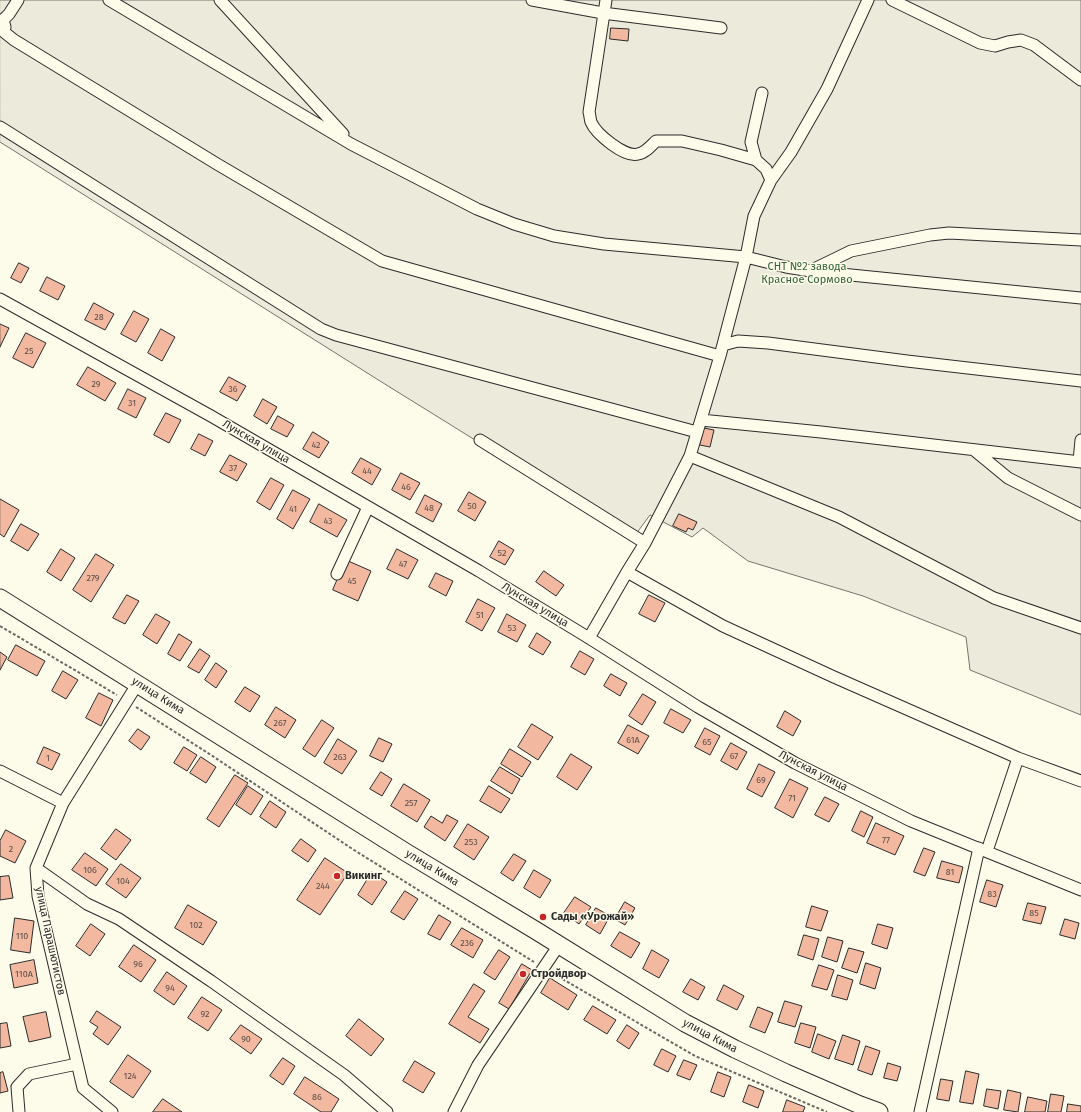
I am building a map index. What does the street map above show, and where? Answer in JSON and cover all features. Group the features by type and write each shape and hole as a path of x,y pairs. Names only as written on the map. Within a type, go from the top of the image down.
{"main road":[{"name":"улица Кима","path":"0,598 138,683 407,853 685,1023 786,1073 879,1112"}],"street":[{"path":"18,0 9,14 1,20 5,28 2,36 14,40 216,164 382,261 721,350 738,341 768,343 1081,381"},
{"path":"109,0 351,144 477,209 521,226 554,236 604,244 746,257 786,267 811,271 1081,298"},
{"path":"220,0 351,144"},
{"path":"532,0 604,13 720,28"},
{"path":"606,0 589,112 591,122 597,131 612,144 631,154 637,155 642,153 656,141 682,141 721,150 756,160 766,169 771,180"},
{"path":"589,638 626,572 645,543 690,456 746,257 754,216 771,180 791,152 826,89 868,0"},
{"path":"892,0 980,43 995,46 1021,40 1034,45 1081,80"},
{"path":"756,160 751,142 762,93"},
{"path":"0,128 321,329 336,335 697,432"},
{"path":"811,271 851,251 930,235 950,233 1081,240"},
{"name":"Лунская улица","path":"0,299 211,416 485,575 589,638 698,707 795,763 911,821 1081,890"},
{"path":"701,420 1080,462 1081,440"},
{"path":"480,440 645,543"},
{"path":"974,450 1008,478 1081,515"},
{"path":"690,456 839,517 994,598 1081,628"},
{"path":"336,574 368,507"},
{"path":"626,572 723,626 834,677 1018,758 1081,781"},
{"name":"улица Парашютистов","path":"112,1112 83,1088 38,896 36,868 63,804 138,683"},
{"path":"920,1112 983,849 1018,758"},
{"path":"0,772 63,804"},
{"path":"36,868 87,904 119,919 217,985 344,1075 387,1112"},
{"path":"454,1112 478,1065 559,945"},
{"path":"19,1112 18,1087 28,1074 77,1064"}],"path":[{"path":"0,626 127,701 354,850 544,968 695,1056 827,1112"}],"green space":[{"name":"СНТ №2 завода Красное Сормово","path":"0,0 1081,0 1081,715 970,670 966,637 863,596 748,561 703,528 692,537 650,515 633,538 0,142"}],"building":[{"path":"611,28 629,29 628,41 610,39"},
{"path":"19,263 29,268 21,283 11,278"},
{"path":"47,277 65,286 58,300 40,291"},
{"path":"94,303 114,314 105,330 85,320"},
{"path":"134,311 149,319 136,342 121,334"},
{"path":"0,324 9,328 0,347"},
{"path":"161,329 175,337 162,361 148,353"},
{"path":"26,333 46,343 33,368 13,358"},
{"path":"88,367 116,383 105,401 77,385"},
{"path":"229,377 246,386 237,401 220,392"},
{"path":"128,389 146,398 136,418 118,409"},
{"path":"263,399 277,407 267,424 254,416"},
{"path":"166,413 181,420 169,443 154,435"},
{"path":"278,416 294,425 287,437 271,429"},
{"path":"704,428 714,430 710,447 700,445"},
{"path":"313,432 329,442 319,458 303,449"},
{"path":"199,434 213,441 205,456 191,449"},
{"path":"230,455 247,464 237,481 220,472"},
{"path":"361,458 381,469 372,485 352,473"},
{"path":"401,473 420,483 410,500 392,490"},
{"path":"271,478 284,485 270,510 257,502"},
{"path":"293,490 310,499 293,529 277,519"},
{"path":"469,492 486,502 475,521 458,511"},
{"path":"425,495 442,504 433,522 416,513"},
{"path":"0,499 19,510 4,537 0,534"},
{"path":"319,504 347,520 337,537 310,522"},
{"path":"679,514 697,522 693,530 688,528 686,532 673,526"},
{"path":"21,524 39,534 28,551 11,541"},
{"path":"499,541 514,550 505,565 490,557"},
{"path":"61,549 75,558 61,581 47,572"},
{"path":"397,549 418,560 408,579 387,569"},
{"path":"96,554 114,565 91,602 73,590"},
{"path":"346,560 371,571 358,601 333,590"},
{"path":"544,571 564,585 556,596 536,582"},
{"path":"436,573 453,581 446,596 429,587"},
{"path":"127,595 139,601 125,624 113,618"},
{"path":"649,595 665,603 655,622 639,614"},
{"path":"478,599 495,608 482,631 466,622"},
{"path":"156,614 170,622 157,644 143,635"},
{"path":"507,614 526,625 517,642 498,632"},
{"path":"537,633 551,642 543,655 529,647"},
{"path":"179,634 192,642 180,661 168,654"},
{"path":"16,645 45,661 37,676 8,660"},
{"path":"200,649 210,656 199,673 188,667"},
{"path":"580,651 594,659 585,675 571,667"},
{"path":"0,652 7,657 0,670"},
{"path":"216,663 227,671 216,688 205,680"},
{"path":"63,671 78,680 66,699 52,691"},
{"path":"611,674 627,683 620,696 604,686"},
{"path":"245,687 260,696 250,712 235,702"},
{"path":"99,693 113,700 101,726 86,718"},
{"path":"643,694 656,702 642,725 629,716"},
{"path":"276,707 296,720 285,738 265,725"},
{"path":"671,709 691,720 683,733 664,723"},
{"path":"785,711 801,721 793,736 777,727"},
{"path":"322,720 334,728 315,757 303,749"},
{"path":"532,724 553,737 538,760 518,747"},
{"path":"628,725 649,736 638,754 618,743"},
{"path":"705,728 720,736 710,755 695,747"},
{"path":"138,729 150,737 141,750 129,741"},
{"path":"379,738 392,744 383,762 370,756"},
{"path":"338,739 357,751 342,774 324,763"},
{"path":"731,743 747,752 737,770 721,761"},
{"path":"44,747 60,754 52,770 37,763"},
{"path":"184,747 197,755 187,771 174,763"},
{"path":"510,749 531,762 522,777 501,764"},
{"path":"571,754 592,767 577,790 557,777"},
{"path":"201,757 216,767 206,783 190,773"},
{"path":"759,764 775,772 762,797 747,789"},
{"path":"500,767 520,779 512,794 491,781"},
{"path":"381,772 392,779 382,796 370,789"},
{"path":"235,775 248,783 219,827 207,819"},
{"path":"790,779 808,788 793,818 775,808"},
{"path":"404,784 430,800 417,822 391,806"},
{"path":"248,786 263,796 251,815 236,805"},
{"path":"489,786 510,799 501,813 480,801"},
{"path":"825,797 839,804 829,822 815,815"},
{"path":"270,801 286,812 276,828 260,817"},
{"path":"861,811 873,817 864,837 852,831"},
{"path":"447,815 458,821 445,841 424,827 431,816 442,823"},
{"path":"876,823 904,836 895,855 867,843"},
{"path":"468,824 489,837 474,860 454,847"},
{"path":"116,829 131,840 116,860 101,849"},
{"path":"6,830 26,841 15,863 0,856 0,841"},
{"path":"301,839 316,850 308,862 292,851"},
{"path":"924,848 935,852 925,876 914,872"},
{"path":"85,853 108,869 96,886 72,870"},
{"path":"514,854 526,861 513,881 501,873"},
{"path":"325,858 348,873 320,915 297,900"},
{"path":"942,861 963,867 959,883 937,878"},
{"path":"121,864 141,878 126,898 106,884"},
{"path":"534,870 551,880 540,898 524,888"},
{"path":"372,872 387,882 372,905 358,895"},
{"path":"9,876 13,898 0,900 0,877"},
{"path":"987,880 1003,885 996,907 980,902"},
{"path":"405,891 418,899 404,920 391,912"},
{"path":"575,897 591,907 579,924 564,913"},
{"path":"625,902 635,908 625,925 615,919"},
{"path":"1028,903 1046,907 1041,924 1023,920"},
{"path":"188,905 217,922 203,945 175,928"},
{"path":"812,906 828,911 821,931 806,927"},
{"path":"596,908 610,916 600,934 586,925"},
{"path":"439,915 451,922 440,940 428,934"},
{"path":"15,918 34,921 30,953 11,950"},
{"path":"1065,919 1079,923 1075,939 1060,935"},
{"path":"91,924 105,934 90,956 76,946"},
{"path":"878,924 893,928 887,949 872,944"},
{"path":"462,928 483,940 473,958 451,945"},
{"path":"620,932 640,943 631,958 611,946"},
{"path":"804,935 819,939 813,960 798,955"},
{"path":"828,937 843,941 837,962 822,957"},
{"path":"134,945 156,960 141,982 119,967"},
{"path":"849,948 864,952 857,973 842,968"},
{"path":"499,950 510,957 495,980 484,973"},
{"path":"652,950 669,960 659,978 643,969"},
{"path":"34,960 38,983 14,988 10,965"},
{"path":"866,963 881,968 875,989 860,984"},
{"path":"522,964 532,970 509,1009 499,1003"},
{"path":"819,965 834,970 827,990 812,986"},
{"path":"167,972 187,986 174,1005 154,991"},
{"path":"838,975 853,980 847,1000 832,996"},
{"path":"550,978 577,995 568,1010 541,993"},
{"path":"691,979 705,987 698,1000 683,992"},
{"path":"474,984 485,991 468,1017 489,1029 480,1043 449,1024"},
{"path":"724,985 744,996 737,1010 717,1000"},
{"path":"202,997 222,1010 208,1031 188,1018"},
{"path":"785,1001 802,1006 795,1027 778,1022"},
{"path":"593,1006 616,1020 607,1034 584,1020"},
{"path":"758,1007 773,1013 765,1033 750,1027"},
{"path":"97,1011 121,1027 108,1045 93,1034 98,1027 90,1022"},
{"path":"46,1012 51,1037 29,1042 23,1017"},
{"path":"359,1019 384,1039 371,1056 346,1036"},
{"path":"7,1023 11,1046 0,1048 0,1024"},
{"path":"801,1023 816,1027 810,1048 795,1043"},
{"path":"241,1025 262,1039 251,1054 230,1039"},
{"path":"627,1025 639,1033 629,1049 617,1041"},
{"path":"818,1034 836,1041 829,1059 812,1052"},
{"path":"843,1035 860,1041 853,1065 835,1059"},
{"path":"866,1046 880,1051 872,1075 858,1070"},
{"path":"662,1049 676,1056 668,1072 654,1065"},
{"path":"128,1055 151,1071 133,1098 110,1082"},
{"path":"283,1058 295,1066 283,1085 270,1076"},
{"path":"684,1060 697,1065 690,1080 677,1075"},
{"path":"415,1061 435,1073 423,1093 403,1081"},
{"path":"888,1063 901,1067 897,1081 884,1078"},
{"path":"966,1071 979,1074 973,1104 960,1102"},
{"path":"3,1072 8,1091 0,1093 0,1073"},
{"path":"718,1072 731,1077 724,1097 711,1092"},
{"path":"305,1077 339,1099 331,1112 321,1112 294,1094"},
{"path":"941,1079 953,1081 949,1101 937,1099"},
{"path":"749,1085 764,1091 758,1108 743,1102"},
{"path":"987,1089 1001,1091 998,1109 984,1106"},
{"path":"1008,1090 1021,1093 1018,1112 1004,1110"},
{"path":"1051,1094 1064,1096 1061,1112 1048,1112"},
{"path":"1028,1097 1047,1101 1045,1112 1025,1112"},
{"path":"163,1099 182,1112 153,1112"},
{"path":"787,1100 805,1107 803,1112 783,1112"},
{"path":"1068,1104 1081,1106 1081,1112 1067,1112"}],"place":[{"name":"Викинг","path":"337,876"},
{"name":"Сады «Урожай»","path":"543,917"},
{"name":"Стройдвор","path":"523,974"}]}
